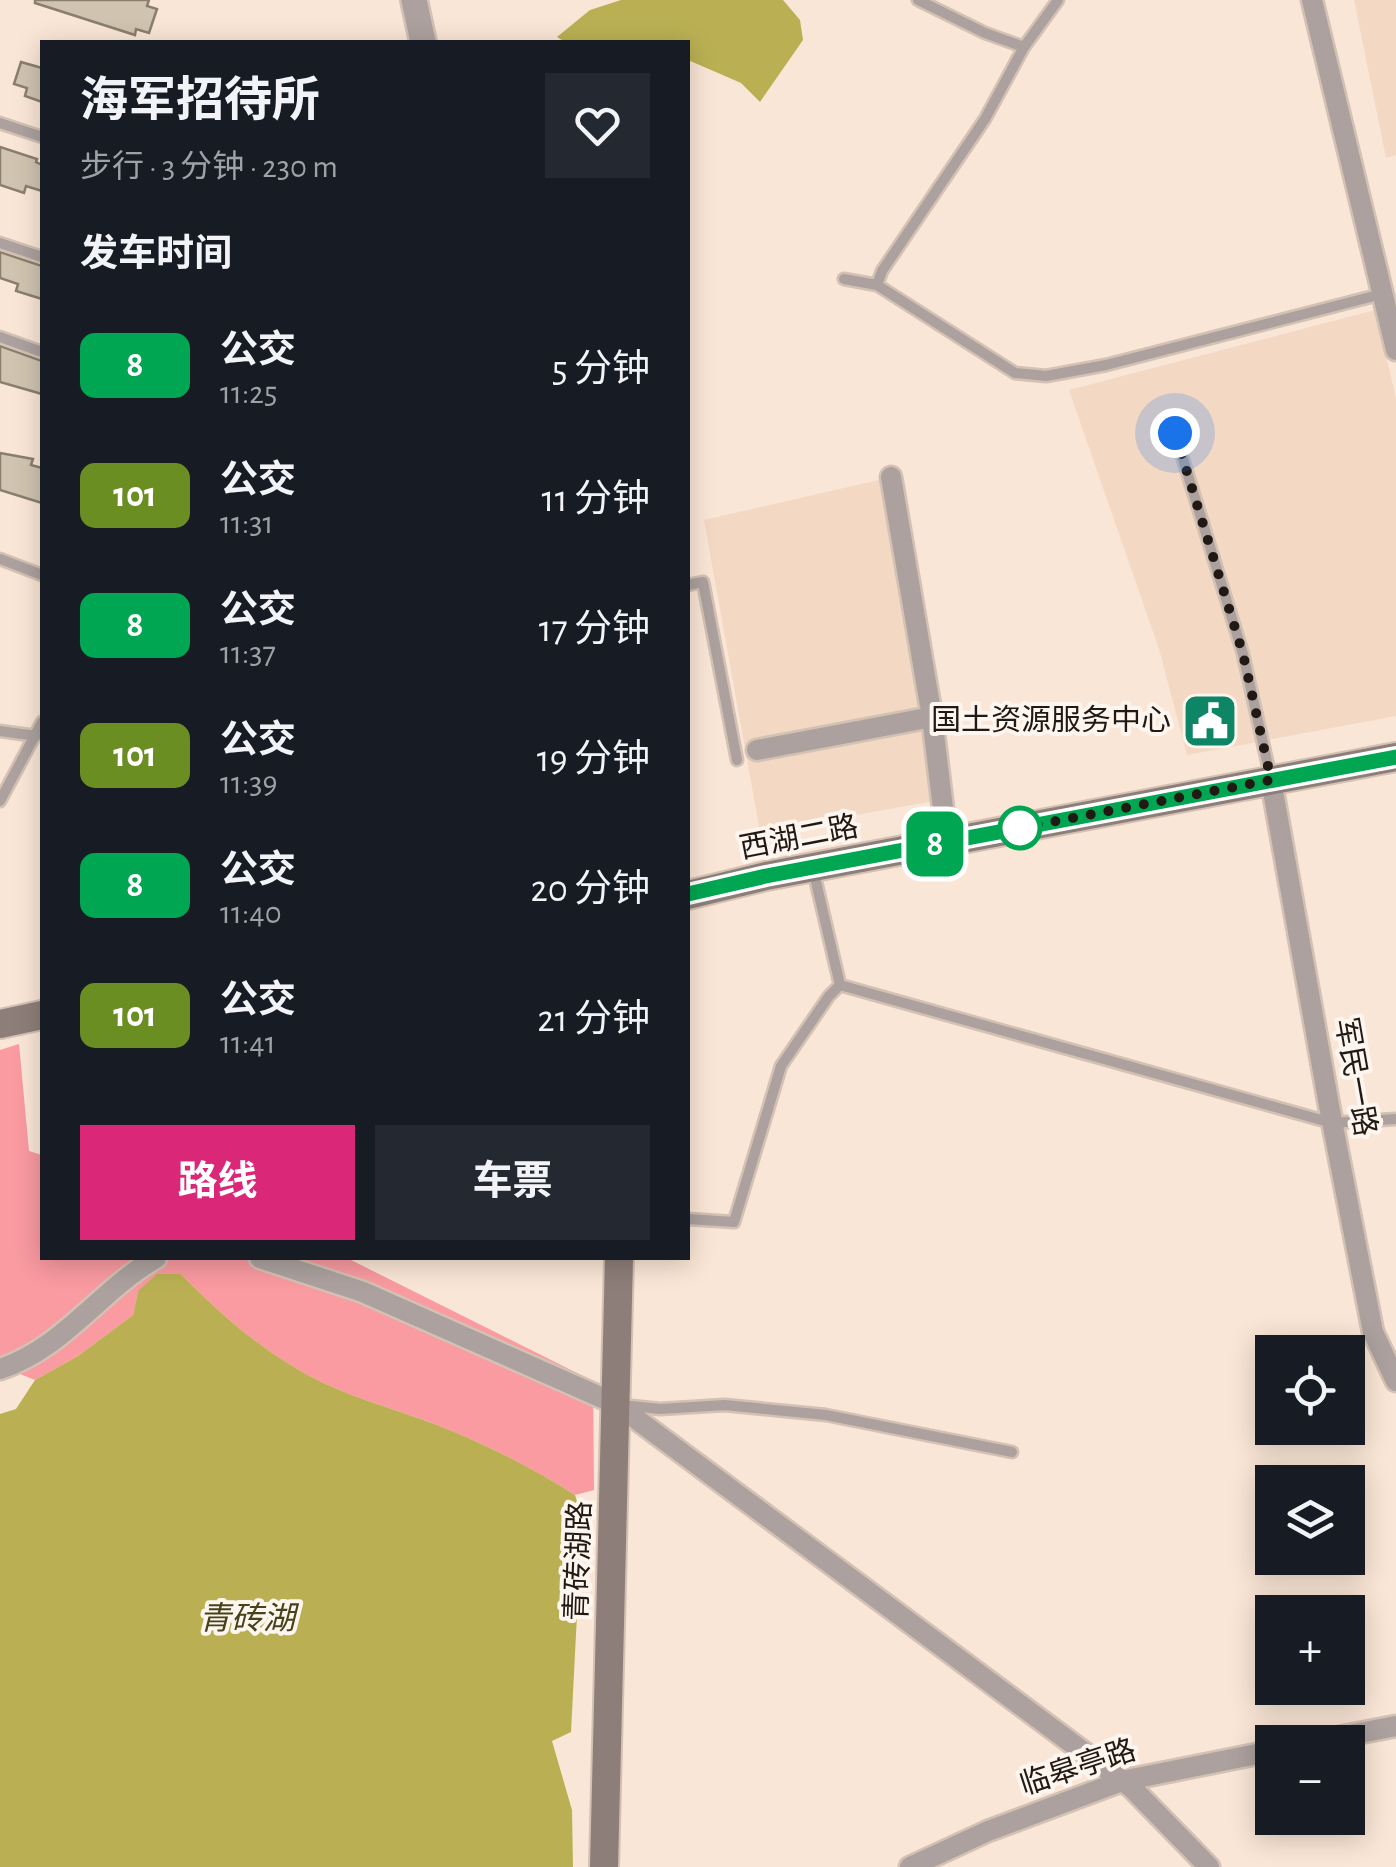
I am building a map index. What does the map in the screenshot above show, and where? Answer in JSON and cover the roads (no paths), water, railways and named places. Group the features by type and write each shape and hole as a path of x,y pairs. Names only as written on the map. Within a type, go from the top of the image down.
{"main road":[{"name":"西湖二路","path":"690,894 1396,757"},
{"path":"690,904 717,888"},
{"path":"0,1024 40,1015"},
{"name":"青砖湖路","path":"604,1867 618,1260"}],"street":[{"path":"414,0 423,40"},
{"path":"1312,0 1396,350"},
{"path":"891,478 932,716 947,842"},
{"path":"757,750 932,716"},
{"name":"军民一路","path":"1271,780 1374,1332 1396,1381"},
{"path":"690,881 717,888"},
{"path":"0,1369 24,1360 53,1341 154,1260"},
{"path":"266,1260 363,1292 616,1404 1122,1780 1209,1867"},
{"path":"1365,1732 1396,1726"},
{"name":"临皋亭路","path":"910,1867 988,1831 1122,1780 1255,1754"}],"lane":[{"path":"918,0 985,33 1024,47"},
{"path":"877,285 882,271 985,119 1024,47 1058,0"},
{"path":"0,123 40,135"},
{"path":"0,243 40,256"},
{"path":"844,279 877,285 1014,372 1046,376 1106,365 1382,294"},
{"path":"0,338 40,351"},
{"path":"1175,433 1243,654 1271,780"},
{"path":"0,558 40,574"},
{"path":"690,585 703,582 737,760"},
{"path":"0,800 40,727"},
{"path":"0,731 36,736"},
{"path":"813,867 840,984"},
{"path":"840,984 1332,1123 1396,1119"},
{"path":"690,1219 734,1222 781,1066 840,984"},
{"path":"616,1404 660,1409 725,1405 826,1415 1012,1452"}],"water":[{"path":"621,0 783,0 800,20 803,40 760,102 741,83 690,61 690,40 557,37 590,10"},
{"name":"青砖湖","path":"157,1274 181,1274 249,1336 312,1377 468,1438 575,1495 582,1517 571,1732 552,1741 572,1810 573,1867 0,1867 0,1414 16,1409 35,1380 78,1356 133,1315 138,1291"}],"place":[{"name":"国土资源服务中心","path":"1210,721"}]}
